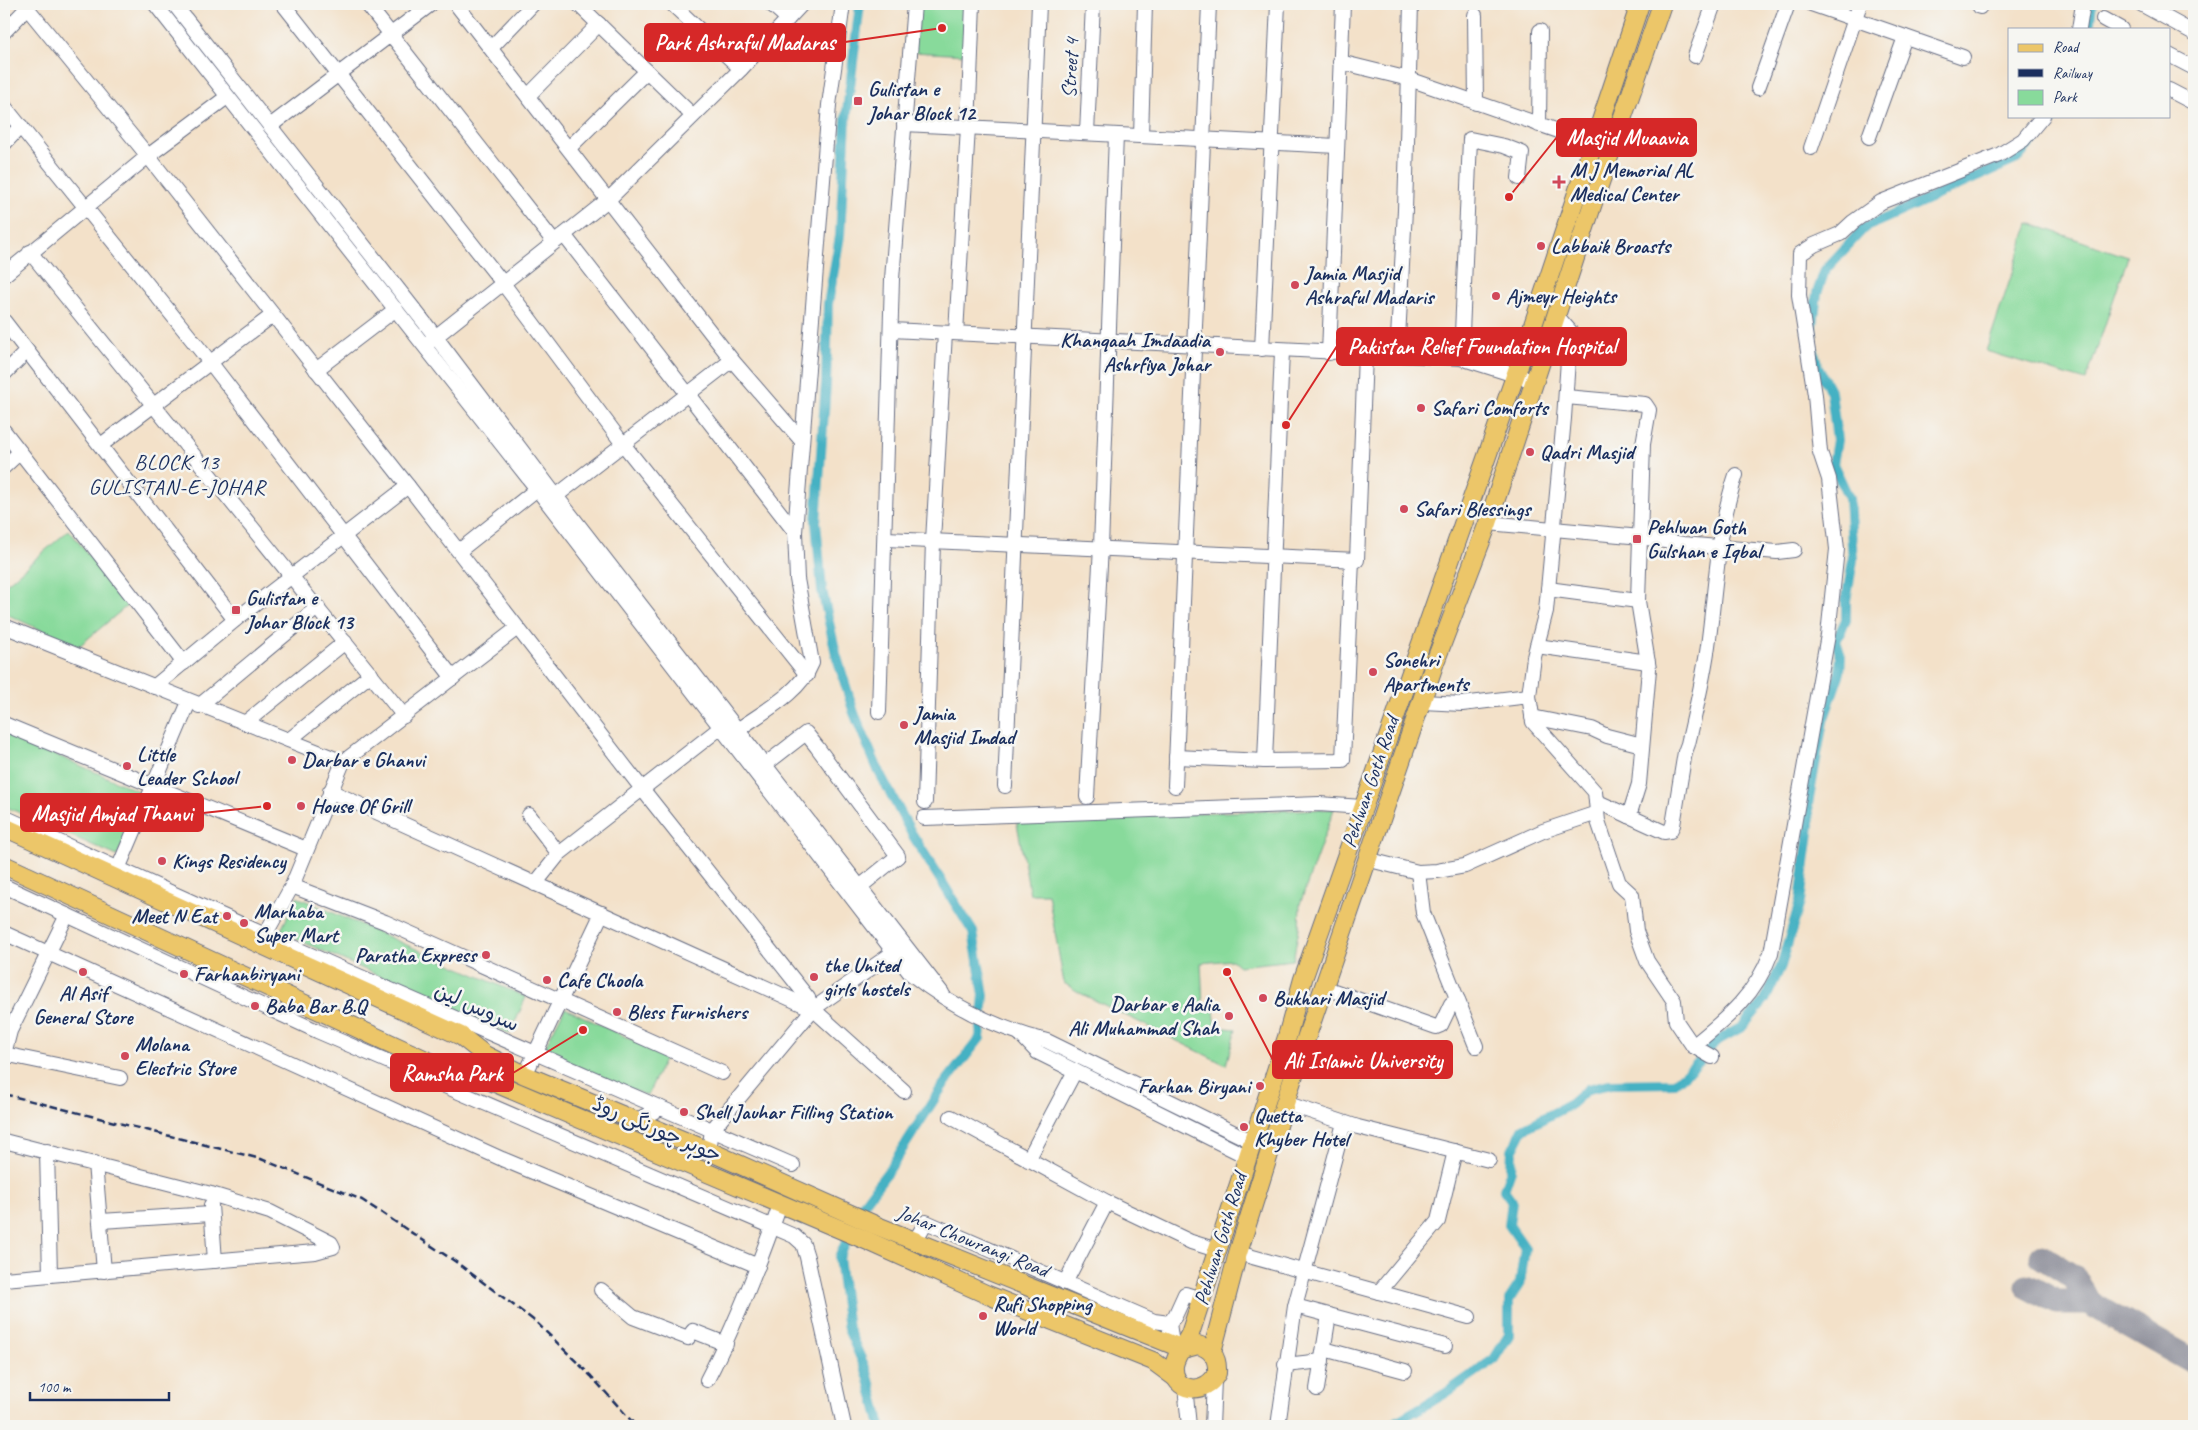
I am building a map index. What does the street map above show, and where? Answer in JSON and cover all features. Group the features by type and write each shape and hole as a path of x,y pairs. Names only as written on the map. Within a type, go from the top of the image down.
{"main road":[{"name":"Pehlwan Goth Road","path":"1212,1352 1238,1253 1285,1103 1303,979 1515,376 1640,4"},
{"name":"Pehlwan Goth Road","path":"1178,1347 1201,1299 1250,1149 1323,987 1366,859 1488,523 1606,165 1662,4"},
{"path":"1590,150 1606,165"},
{"path":"1554,262 1573,268"},
{"name":"جوہر چورنگی روڈ","path":"4,827 464,1030 484,1055"},
{"name":"جوہر چورنگی روڈ","path":"4,840 452,1045 484,1055 525,1075 709,1151 831,1205"},
{"name":"جوہر چورنگی روڈ","path":"4,854 442,1054 474,1074 823,1223"},
{"name":"جوہر چورنگی روڈ","path":"4,865 439,1066 474,1074"},
{"name":"Johar Chowrangi Road","path":"831,1205 875,1225 1178,1347"},
{"name":"Johar Chowrangi Road","path":"823,1223 988,1295 1153,1361 1180,1382"},
{"path":"1198,1345 1212,1352 1218,1366 1214,1380 1200,1389 1180,1382 1174,1363 1178,1347 1198,1345"}],"street":[{"path":"155,4 537,489 589,547 739,729 951,1002"},
{"path":"174,4 436,336 556,496 589,547 720,728 910,973 951,1002 1019,1034 1047,1041 1250,1149"},
{"path":"283,4 502,282 623,444 807,675"},
{"path":"367,4 688,392 795,532"},
{"path":"270,126 392,35 430,4"},
{"path":"456,4 610,199 732,360 801,440"},
{"path":"491,48 533,4"},
{"path":"578,4 692,116"},
{"path":"672,4 741,69"},
{"path":"771,4 788,19"},
{"path":"424,346 502,282 610,199 741,69 802,4"},
{"path":"739,729 783,697 807,675 812,663 797,579 795,532 829,105 843,4"},
{"path":"879,712 886,538 892,278 914,4"},
{"path":"926,802 933,540 968,127 973,4"},
{"path":"1006,786 1039,4"},
{"name":"Street 4","path":"1087,133 1093,4"},
{"path":"1140,136 1146,4"},
{"path":"1175,786 1209,4"},
{"path":"1262,350 1278,4"},
{"path":"1329,353 1343,4"},
{"path":"1397,356 1405,210 1411,4"},
{"path":"1695,56 1714,4"},
{"path":"1758,88 1788,4"},
{"path":"1811,4 1963,57"},
{"path":"1811,148 1860,4"},
{"path":"2079,28 2083,4"},
{"path":"2141,4 2194,33"},
{"path":"4,32 26,6 148,156 408,486 459,551 516,629 808,998 813,1009"},
{"path":"1475,15 1476,103"},
{"path":"2103,19 2119,28"},
{"path":"528,96 599,24"},
{"path":"1539,125 1540,31"},
{"path":"1870,137 1905,37"},
{"path":"2170,56 2194,68"},
{"path":"1340,62 1409,79 1539,125 1590,150"},
{"path":"569,148 647,71"},
{"path":"2170,91 2194,103"},
{"path":"4,274 148,156 227,97"},
{"path":"4,106 210,362 453,678"},
{"path":"1557,316 1570,331 1566,397 1546,611 1537,646 1529,696 1532,717 1533,722 1595,792 1598,822 1619,883 1632,895 1636,930 1647,961 1674,1002 1676,1021 1702,1051 1745,1000 1763,975 1771,953 1828,635 1837,549 1829,479 1820,452 1815,395 1799,295 1800,254 1814,245 1840,234 1881,202 1999,155 2023,140 2041,118"},
{"path":"904,124 1337,146"},
{"path":"4,144 21,126"},
{"path":"1087,797 1101,547 1116,135"},
{"path":"1461,358 1470,139 1504,146 1522,153 1519,178"},
{"path":"290,176 301,166"},
{"path":"30,252 152,406 292,575 404,716"},
{"path":"316,370 396,309"},
{"path":"101,445 273,315"},
{"path":"4,321 236,620"},
{"path":"891,330 1262,350 1461,358 1534,381"},
{"path":"1265,761 1282,350"},
{"path":"4,374 27,351"},
{"path":"886,538 1357,560 1364,354"},
{"path":"556,496 688,392 732,360"},
{"path":"1566,397 1645,404 1649,407 1644,444 1638,601 1648,662 1639,784 1629,816"},
{"path":"4,431 184,663"},
{"path":"4,467 20,452"},
{"path":"1366,859 1418,872 1464,866 1597,807 1629,816 1664,832 1670,831 1673,825 1684,752 1688,744 1709,638 1724,514 1736,475"},
{"path":"154,687 292,575 408,486"},
{"path":"459,551 537,489"},
{"path":"1488,523 1641,537 1683,544 1777,552 1794,550"},
{"path":"1176,757 1265,761 1343,760 1352,560"},
{"path":"1548,589 1638,601"},
{"path":"118,870 154,786 194,704 318,607"},
{"path":"4,626 194,704 343,762"},
{"path":"265,935 292,886 343,762 516,629"},
{"path":"245,723 345,642"},
{"path":"1537,646 1648,662"},
{"path":"289,740 371,674"},
{"path":"1422,702 1462,704 1529,696"},
{"path":"1532,717 1592,729 1607,736 1642,746"},
{"path":"4,724 306,849"},
{"path":"536,884 559,854 720,728"},
{"path":"766,764 806,733 817,746 898,856 861,886"},
{"path":"330,791 813,1009 904,1091"},
{"path":"924,818 1319,804 1362,807"},
{"path":"529,815 559,854"},
{"name":"سروس لین","path":"4,817 265,935 464,1030 534,1054 793,1165"},
{"path":"1418,872 1421,904 1476,1046"},
{"path":"4,886 317,1031 794,1236 806,1250 844,1426"},
{"path":"292,886 385,922 722,1073"},
{"path":"525,1075 602,913"},
{"path":"67,915 7,1030 4,1052 6,1055 120,1078"},
{"path":"4,933 502,1159 758,1266"},
{"path":"709,1151 712,1130 813,1009 894,952"},
{"path":"1323,987 1436,1027 1441,1025 1451,1004 1458,1000"},
{"path":"1019,1034 1037,1052 1074,1071 1250,1149"},
{"path":"1028,1160 1074,1071"},
{"path":"1285,1103 1344,1122 1489,1160"},
{"path":"635,1121 661,1108"},
{"path":"951,1116 1028,1160 1108,1202 1191,1242 1217,1250"},
{"path":"1278,1426 1285,1365 1295,1306 1344,1122"},
{"path":"4,1141 95,1163 270,1212 331,1243 333,1247 315,1252 4,1279"},
{"path":"47,1151 50,1275"},
{"path":"1379,1292 1438,1221 1455,1151"},
{"path":"95,1163 104,1271"},
{"path":"211,1194 215,1261"},
{"path":"1065,1283 1108,1202"},
{"path":"707,1380 726,1344 780,1206"},
{"path":"101,1221 211,1214"},
{"path":"915,1241 926,1222 1154,1321 1169,1324"},
{"path":"1238,1253 1470,1317"},
{"path":"601,1290 635,1318 688,1338 693,1331 726,1344"},
{"path":"1178,1347 1169,1324 1185,1294 1201,1299"},
{"path":"1295,1306 1445,1346"},
{"path":"1317,1389 1329,1315"},
{"path":"1285,1365 1323,1355 1405,1371"},
{"path":"1212,1426 1214,1380"},
{"path":"1180,1382 1188,1426"}],"green space":[{"path":"917,4 970,4 966,55 913,52"},
{"path":"2029,223 2128,257 2086,381 1986,351"},
{"path":"69,530 128,605 78,647 4,613 4,586"},
{"path":"4,732 145,794 117,856 4,806"},
{"path":"1334,809 1300,904 1299,928 1293,960 1239,966 1232,960 1201,963 1203,1007 1214,1010 1216,1027 1236,1029 1226,1065 1080,993 1064,983 1048,894 1030,894 1016,818"},
{"path":"297,897 526,997 510,1034 280,932"},
{"path":"565,1008 666,1056 647,1096 542,1052"}],"waterway":[{"path":"860,4 846,120 840,236 828,304 826,384 816,522 822,590 836,654 854,713 879,772 912,834 973,932 984,995 980,1038 942,1087 889,1170 862,1206 839,1258 848,1329 867,1372 881,1426"},
{"path":"2089,28 2092,4"},
{"path":"1389,1426 1446,1393 1494,1359 1509,1335 1509,1300 1520,1283 1525,1248 1509,1225 1512,1201 1504,1190 1511,1170 1512,1151 1523,1129 1571,1104 1588,1089 1610,1084 1675,1083 1700,1061 1715,1042 1742,1027 1765,1000 1781,966 1800,902 1810,824 1808,804 1823,721 1840,672 1841,656 1836,641 1846,620 1846,601 1853,560 1849,498 1833,464 1837,440 1831,392 1818,368 1811,340 1817,293 1825,270 1864,228 2017,159 2054,118"}],"taxiway":[{"path":"2042,1257 2075,1278 2088,1302 2194,1362"},
{"path":"2027,1286 2057,1302 2088,1302"}],"railway":[{"path":"4,1094 261,1159 362,1200 456,1262 536,1322 591,1376 636,1426"}],"place":[{"name":"Park Ashraful Madaras","path":"942,28"},
{"name":"Gulistan e Johar Block 12","path":"858,101"},
{"name":"M J Memorial AL Medical Center","path":"1559,182"},
{"name":"Masjid Muaavia","path":"1509,197"},
{"name":"Labbaik Broasts","path":"1541,246"},
{"name":"Jamia Masjid Ashraful Madaris","path":"1295,285"},
{"name":"Ajmeyr Heights","path":"1496,296"},
{"name":"Khanqaah Imdaadia Ashrfiya Johar","path":"1220,352"},
{"name":"Safari Comforts","path":"1421,408"},
{"name":"Pakistan Relief Foundation Hospital","path":"1286,425"},
{"name":"Qadri Masjid","path":"1530,452"},
{"name":"Safari Blessings","path":"1404,509"},
{"name":"Pehlwan Goth Gulshan e Iqbal","path":"1637,539"},
{"name":"Gulistan e Johar Block 13","path":"236,610"},
{"name":"Sonehri Apartments","path":"1373,672"},
{"name":"Jamia Masjid Imdad","path":"904,725"},
{"name":"Darbar e Ghanvi","path":"292,760"},
{"name":"Little Leader School","path":"127,766"},
{"name":"Masjid Amjad Thanvi","path":"267,806"},
{"name":"House Of Grill","path":"301,806"},
{"name":"Kings Residency","path":"162,861"},
{"name":"Meet N Eat","path":"227,916"},
{"name":"Marhaba Super Mart","path":"244,923"},
{"name":"Paratha Express","path":"486,955"},
{"name":"Al Asif General Store","path":"83,972"},
{"name":"Ali Islamic University","path":"1227,972"},
{"name":"Farhanbiryani","path":"184,974"},
{"name":"the United girls hostels","path":"814,977"},
{"name":"Cafe Choola","path":"547,980"},
{"name":"Bukhari Masjid","path":"1263,998"},
{"name":"Baba Bar B.Q","path":"255,1006"},
{"name":"Bless Furnishers","path":"617,1012"},
{"name":"Darbar e Aalia Ali Muhammad Shah","path":"1229,1016"},
{"name":"Ramsha Park","path":"583,1030"},
{"name":"Molana Electric Store","path":"125,1056"},
{"name":"Farhan Biryani","path":"1260,1086"},
{"name":"Shell Jauhar Filling Station","path":"684,1112"},
{"name":"Quetta Khyber Hotel","path":"1244,1127"},
{"name":"Rufi Shopping World","path":"983,1316"}],"district":[{"name":"BLOCK 13 GULISTAN-E-JOHAR","path":"177,475"}]}
